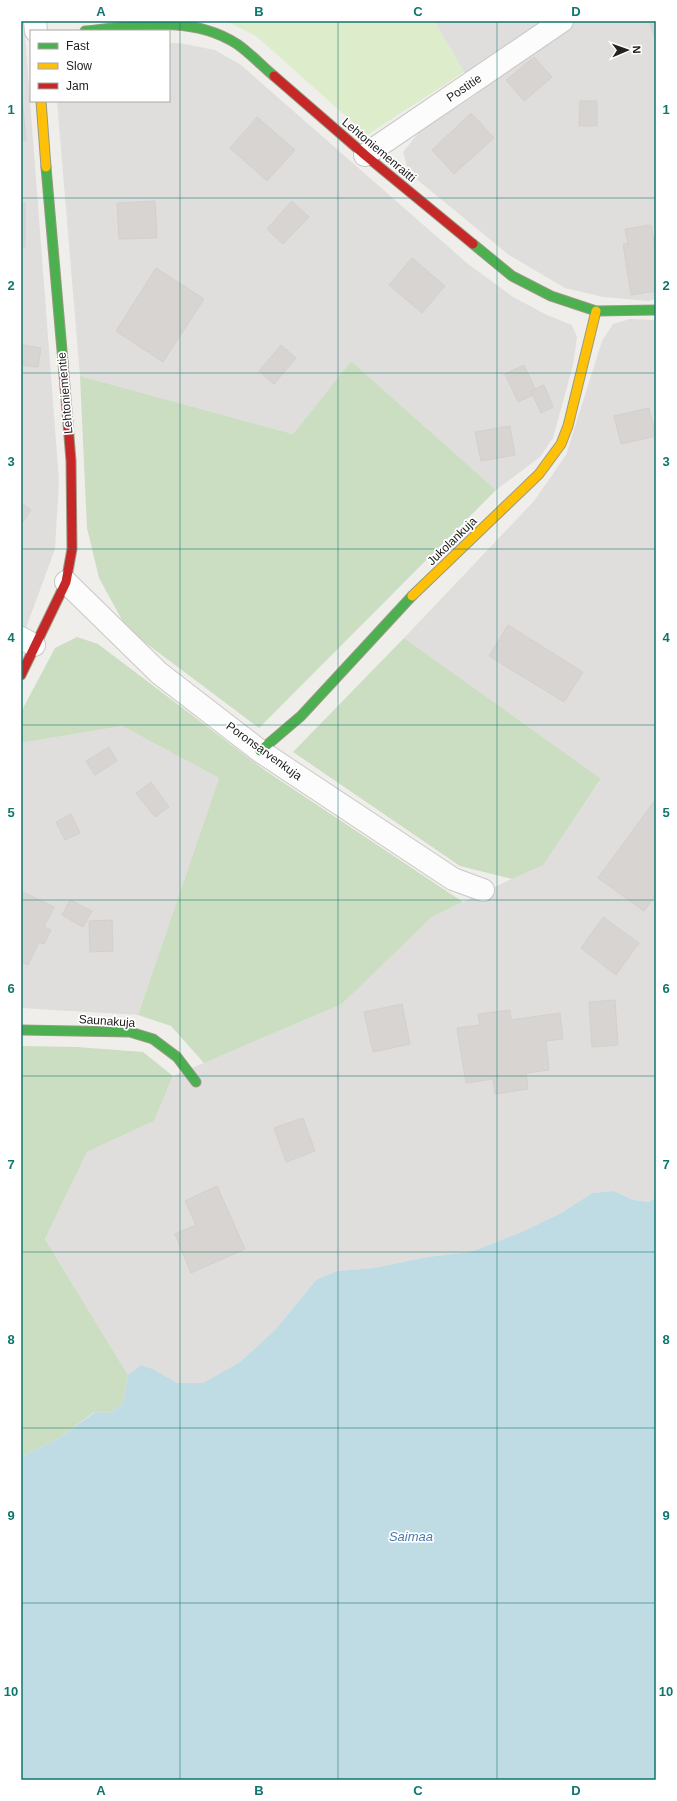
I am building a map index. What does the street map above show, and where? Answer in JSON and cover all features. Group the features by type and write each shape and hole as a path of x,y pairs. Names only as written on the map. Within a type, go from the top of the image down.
{"street":[{"name":"Postitie","path":"365,155 562,21"},
{"name":"Lehtoniemenraitti","path":"95,30 155,24 182,24 210,31 237,44 365,155 512,276 550,296 596,310 656,310"},
{"name":"Lehtoniementie","path":"21,675 28,642 66,582 72,549 70,461 41,102"},
{"name":"Jukolankuja","path":"260,751 301,716 401,607 539,474 560,444 568,426 596,310"},
{"name":"Poronsarvenkuja","path":"66,582 159,672 260,751 453,879 483,890"},
{"name":"Saunakuja","path":"21,1030 130,1032 147,1037 153,1039 177,1057 196,1082"}],"shaded area":[{"path":"21,21 24,21 59,481 55,549 26,628 21,626"},
{"path":"434,21 656,21 656,299 648,301 603,297 565,288 509,255 409,173 403,152 420,131 477,94"},
{"path":"170,43 179,43 215,50 241,65 468,264 513,297 547,315 572,325 577,337 573,365 553,438 540,457 496,490 351,361 293,434 80,376 57,102 170,102"},
{"path":"630,319 656,320 656,1197 649,1202 633,1200 614,1191 592,1193 563,1212 524,1231 471,1252 427,1257 374,1268 338,1271 317,1279 275,1330 240,1362 203,1383 177,1383 153,1369 141,1365 128,1375 45,1239 87,1152 154,1121 173,1076 342,1004 432,917 543,864 601,780 404,638 534,501 566,455 602,341 613,324"},
{"path":"122,726 219,778 138,1015 21,1008 21,743"}],"green space":[{"path":"226,21 434,21 464,72 367,135 256,36"},
{"path":"351,361 496,490 259,728 127,629 99,578 87,528 80,376 293,434"},
{"path":"77,637 98,644 266,771 463,902 432,917 342,1004 204,1063 171,1026 138,1015 219,778 122,726 21,743 21,712 55,648"},
{"path":"404,638 601,779 543,865 512,879 460,866 293,752"},
{"path":"21,1046 77,1047 143,1052 173,1076 154,1121 87,1152 45,1239 128,1375 123,1403 111,1413 94,1412 61,1437 21,1457"}],"water":[{"name":"Saimaa","path":"614,1191 633,1200 649,1202 656,1197 656,1780 21,1780 21,1457 61,1437 95,1412 111,1413 123,1403 128,1375 141,1365 153,1369 177,1383 203,1383 240,1362 275,1330 317,1279 338,1271 374,1268 427,1257 471,1252 524,1231 563,1212 592,1193"}],"building":[{"path":"649,21 656,21 656,41"},
{"path":"534,57 552,77 524,101 506,80"},
{"path":"21,86 26,141 21,141"},
{"path":"580,101 597,101 597,126 579,126"},
{"path":"471,113 494,138 454,174 432,150"},
{"path":"257,117 295,150 267,181 230,148"},
{"path":"155,201 157,238 119,239 117,203"},
{"path":"292,201 309,217 283,244 267,229"},
{"path":"21,203 25,203 25,247 21,247"},
{"path":"651,225 656,252 656,291 631,295 623,244 628,244 625,229"},
{"path":"412,258 445,286 422,313 389,285"},
{"path":"156,268 204,299 163,362 116,331"},
{"path":"21,345 41,348 38,367 21,365"},
{"path":"281,345 296,358 274,384 259,371"},
{"path":"524,365 535,389 531,391 533,395 518,402 505,374"},
{"path":"544,385 553,407 541,413 531,391"},
{"path":"649,408 656,436 621,444 614,416"},
{"path":"510,426 515,455 481,461 475,432"},
{"path":"21,503 31,510 21,524"},
{"path":"508,625 583,672 564,702 489,656"},
{"path":"109,747 117,761 95,775 86,761"},
{"path":"151,782 169,807 155,817 136,793"},
{"path":"656,799 656,894 644,911 598,878"},
{"path":"71,814 80,833 65,840 56,822"},
{"path":"21,891 54,907 44,927 51,930 44,944 39,942 28,965 21,962"},
{"path":"70,900 92,911 83,927 62,915"},
{"path":"603,917 639,943 616,975 581,948"},
{"path":"112,920 113,951 90,952 89,921"},
{"path":"615,1000 618,1045 592,1047 589,1002"},
{"path":"402,1004 410,1044 373,1052 364,1012"},
{"path":"510,1010 511,1020 560,1013 563,1039 546,1041 549,1070 526,1073 528,1089 495,1094 493,1079 466,1083 457,1028 480,1025 478,1014"},
{"path":"303,1118 315,1151 286,1162 274,1128"},
{"path":"217,1186 245,1249 191,1273 175,1234 196,1225 185,1201"}],"traffic: fast":[{"path":"95,30 163,24 182,25 201,29 219,35 237,44 247,51 274,76"},
{"path":"46,167 63,362"},
{"path":"473,244 512,276 551,296 596,311 656,310"},
{"path":"260,751 301,716 412,596"},
{"path":"21,1030 130,1032 153,1039 177,1057 196,1082"}],"traffic: slow":[{"path":"41,102 46,167"},
{"path":"412,596 539,474 561,444 568,426 596,311"}],"traffic: jam":[{"path":"274,76 365,155 473,244"},
{"path":"21,675 66,582 72,549 71,461 63,362"}]}
